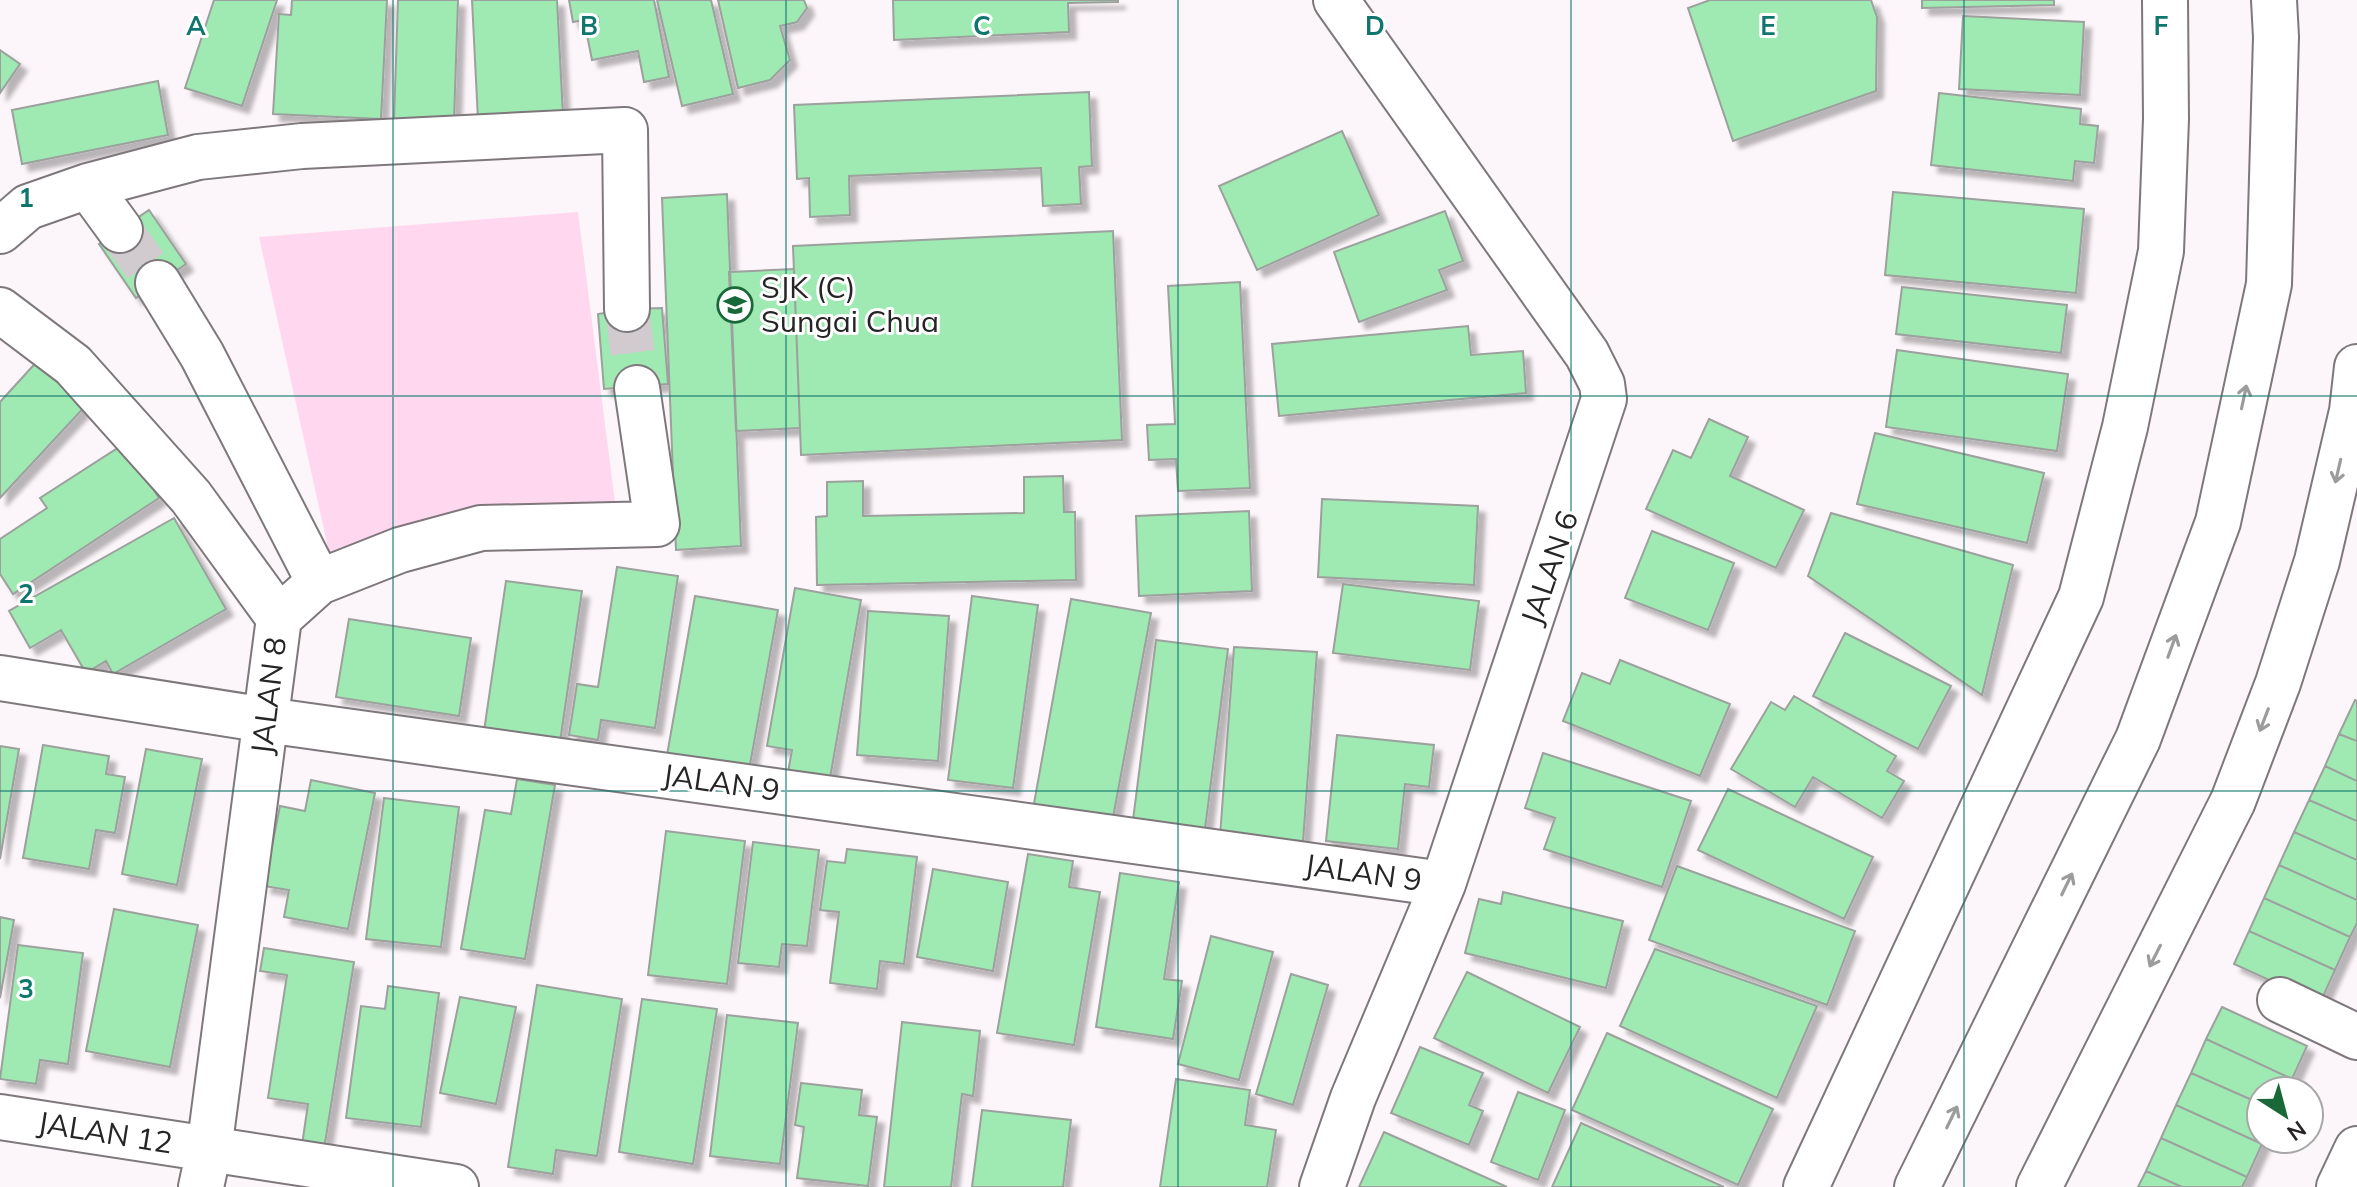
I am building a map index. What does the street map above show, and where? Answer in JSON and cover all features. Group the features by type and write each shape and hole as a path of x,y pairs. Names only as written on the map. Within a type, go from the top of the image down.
{"main road":[{"name":"JALAN 6","path":"1322,1187 1353,1098 1443,884 1604,399 1602,384 1587,354 1336,0"},
{"path":"1806,1187 2081,597 2125,427 2161,251 2166,119 2165,0"},
{"path":"1917,1187 2138,739 2218,522 2269,284 2276,37 2274,0"},
{"path":"14,219 88,186 198,157 302,146 625,130 627,309"},
{"path":"88,186 120,230"},
{"path":"158,283 202,355 319,582"},
{"name":"JALAN 8","path":"0,310 73,365 191,497 279,618 205,1168"},
{"path":"2039,1187 2238,786 2278,683 2317,561 2352,411 2357,367"},
{"path":"279,618 319,582 400,550 481,528 657,524 637,388"},
{"name":"JALAN 9","path":"0,678 266,720 1443,884"},
{"path":"2280,1000 2357,1037"},
{"name":"JALAN 12","path":"0,1117 205,1168 456,1187"},
{"path":"2339,1187 2357,1149"}],"shaded area":[{"path":"578,212 615,503 329,552 259,237"}],"building":[{"path":"214,0 277,0 242,106 185,88"},
{"path":"292,0 387,0 381,119 273,114 279,14 291,15"},
{"path":"398,0 458,0 454,120 394,119"},
{"path":"472,0 557,0 563,116 478,120"},
{"path":"569,0 654,0 669,77 644,82 638,51 592,60 585,25 599,22 598,17 573,22"},
{"path":"657,0 711,0 733,94 682,106"},
{"path":"718,0 804,0 807,8 797,22 780,26 790,60 770,80 738,88"},
{"path":"893,0 1118,2 1068,3 1069,32 894,40"},
{"path":"1710,0 1871,0 1877,17 1876,91 1733,141 1688,8"},
{"path":"1922,0 2054,0 2054,5 1922,8"},
{"path":"1963,16 2084,22 2080,95 1959,89"},
{"path":"0,50 20,64 0,93"},
{"path":"158,81 168,135 22,164 12,110"},
{"path":"1089,92 1092,166 1079,167 1081,204 1043,206 1041,168 849,176 850,215 810,217 809,178 797,179 794,105"},
{"path":"1939,93 2081,109 2080,124 2098,126 2094,163 2075,161 2073,181 1931,165"},
{"path":"1342,131 1379,215 1257,270 1219,186"},
{"path":"1893,192 2084,209 2076,293 1885,275"},
{"path":"727,194 741,546 676,550 662,198"},
{"path":"149,210 186,264 136,298 99,244"},
{"path":"1445,211 1463,261 1439,270 1447,290 1359,322 1334,252"},
{"path":"1113,231 1122,440 801,455 793,246"},
{"path":"794,269 800,428 736,431 729,272"},
{"path":"1240,282 1250,488 1178,491 1176,459 1149,460 1147,425 1175,424 1168,286"},
{"path":"1902,287 2067,305 2061,353 1896,334"},
{"path":"662,308 668,384 604,389 598,314"},
{"path":"1468,326 1471,355 1523,351 1526,393 1279,416 1272,344"},
{"path":"1897,350 2068,374 2057,451 1886,427"},
{"path":"42,356 90,401 0,498 0,402"},
{"path":"1709,419 1748,437 1730,476 1804,510 1776,568 1646,509 1673,450 1691,458"},
{"path":"1875,433 2044,473 2027,543 1857,504"},
{"path":"124,444 159,498 13,594 0,574 0,539 47,508 40,498"},
{"path":"1063,476 1064,512 1075,512 1076,580 817,585 816,517 827,516 827,482 863,481 863,516 1024,513 1024,477"},
{"path":"1322,499 1478,506 1474,585 1318,577"},
{"path":"1249,511 1252,591 1139,596 1136,516"},
{"path":"1831,513 2013,565 1982,695 1808,576"},
{"path":"174,518 226,609 113,674 106,661 86,673 61,630 30,648 9,611"},
{"path":"1652,531 1734,563 1708,630 1625,598"},
{"path":"617,567 678,576 655,728 601,720 598,740 569,735 577,684 598,687"},
{"path":"506,581 582,591 560,742 484,731"},
{"path":"1343,584 1479,601 1470,670 1333,653"},
{"path":"795,588 861,600 829,784 787,778 792,750 767,746"},
{"path":"695,596 778,610 749,770 667,755"},
{"path":"972,596 1038,605 1013,788 948,780"},
{"path":"1071,599 1151,613 1112,823 1033,809"},
{"path":"868,611 949,616 938,761 857,755"},
{"path":"349,619 471,638 459,716 336,697"},
{"path":"1845,633 1951,686 1918,749 1813,696"},
{"path":"1156,640 1228,649 1205,829 1133,820"},
{"path":"1234,647 1317,652 1303,841 1220,836"},
{"path":"1620,660 1730,704 1700,776 1563,721 1582,673 1610,684"},
{"path":"1794,696 1896,756 1887,771 1904,781 1882,818 1813,777 1795,807 1731,769 1771,702 1785,710"},
{"path":"2357,701 2357,741 2339,734"},
{"path":"2339,734 2357,741 2357,781 2325,766"},
{"path":"1337,735 1434,745 1429,787 1405,784 1398,849 1326,841"},
{"path":"43,745 109,756 106,774 125,777 115,833 96,830 89,869 23,858"},
{"path":"0,746 19,749 0,859"},
{"path":"146,749 202,759 177,885 122,874"},
{"path":"1543,753 1691,801 1662,887 1544,849 1555,818 1525,808"},
{"path":"2325,766 2357,781 2357,821 2309,800"},
{"path":"517,779 555,785 525,959 461,949 485,810 511,814"},
{"path":"311,780 375,793 348,929 284,917 289,890 264,886 280,806 305,811"},
{"path":"1728,789 1873,857 1844,919 1698,850"},
{"path":"384,798 459,807 441,947 366,939"},
{"path":"2309,800 2357,821 2357,860 2294,832"},
{"path":"666,831 745,841 727,984 648,975"},
{"path":"2294,832 2357,860 2357,900 2279,865"},
{"path":"753,842 819,850 807,946 782,944 779,967 738,963"},
{"path":"847,849 917,857 904,964 880,961 877,989 830,983 839,912 820,910 827,861 845,863"},
{"path":"1028,854 1073,861 1069,887 1100,892 1074,1045 997,1033"},
{"path":"2279,865 2357,900 2357,923 2350,937 2264,898"},
{"path":"1677,866 1855,931 1827,1005 1649,940"},
{"path":"933,869 1008,882 993,971 917,957"},
{"path":"1120,873 1179,882 1164,979 1182,981 1173,1039 1096,1027"},
{"path":"1503,892 1623,921 1606,988 1465,953 1479,899 1501,904"},
{"path":"2264,898 2350,937 2335,970 2249,931"},
{"path":"114,909 198,925 170,1067 86,1051"},
{"path":"0,917 14,920 0,998"},
{"path":"2249,931 2335,970 2320,1003 2234,964"},
{"path":"1211,936 1273,952 1239,1080 1178,1064"},
{"path":"18,945 83,953 68,1064 40,1060 36,1084 0,1079"},
{"path":"264,948 354,962 324,1149 302,1145 308,1104 268,1098 287,975 260,971"},
{"path":"1655,949 1817,1006 1777,1098 1620,1026"},
{"path":"1467,972 1580,1027 1548,1093 1434,1038"},
{"path":"1291,974 1328,985 1293,1105 1256,1094"},
{"path":"537,985 622,999 597,1156 556,1150 553,1174 508,1167"},
{"path":"388,986 439,993 421,1127 346,1118 361,1006 385,1009"},
{"path":"460,997 516,1007 496,1104 440,1093"},
{"path":"642,999 717,1009 693,1164 619,1152"},
{"path":"2222,1007 2307,1046 2294,1075 2283,1075 2206,1039"},
{"path":"727,1015 798,1023 780,1164 710,1156"},
{"path":"902,1022 980,1031 973,1096 962,1094 951,1187 884,1187"},
{"path":"1607,1033 1773,1109 1738,1185 1572,1110"},
{"path":"2206,1039 2283,1075 2245,1075 2245,1097 2191,1073"},
{"path":"1420,1047 1483,1073 1469,1105 1483,1111 1469,1145 1391,1113"},
{"path":"2191,1073 2245,1097 2245,1136 2176,1105"},
{"path":"1176,1079 1250,1090 1245,1125 1276,1130 1267,1187 1160,1187"},
{"path":"801,1083 862,1090 859,1115 877,1117 868,1186 797,1178 804,1127 795,1125"},
{"path":"1518,1092 1565,1110 1538,1180 1491,1162"},
{"path":"2176,1105 2245,1136 2245,1155 2257,1155 2247,1177 2161,1138"},
{"path":"982,1110 1071,1120 1063,1187 972,1187"},
{"path":"1581,1123 1724,1187 1552,1187"},
{"path":"1384,1132 1507,1187 1359,1187"},
{"path":"2161,1138 2247,1177 2242,1187 2182,1187 2146,1171"},
{"path":"2146,1171 2182,1187 2138,1187"}],"tunnel":[{"path":"120,230 158,283"},
{"path":"627,309 637,388"}],"place":[{"name":"SJK (C) Sungai Chua","path":"735,305"}]}
